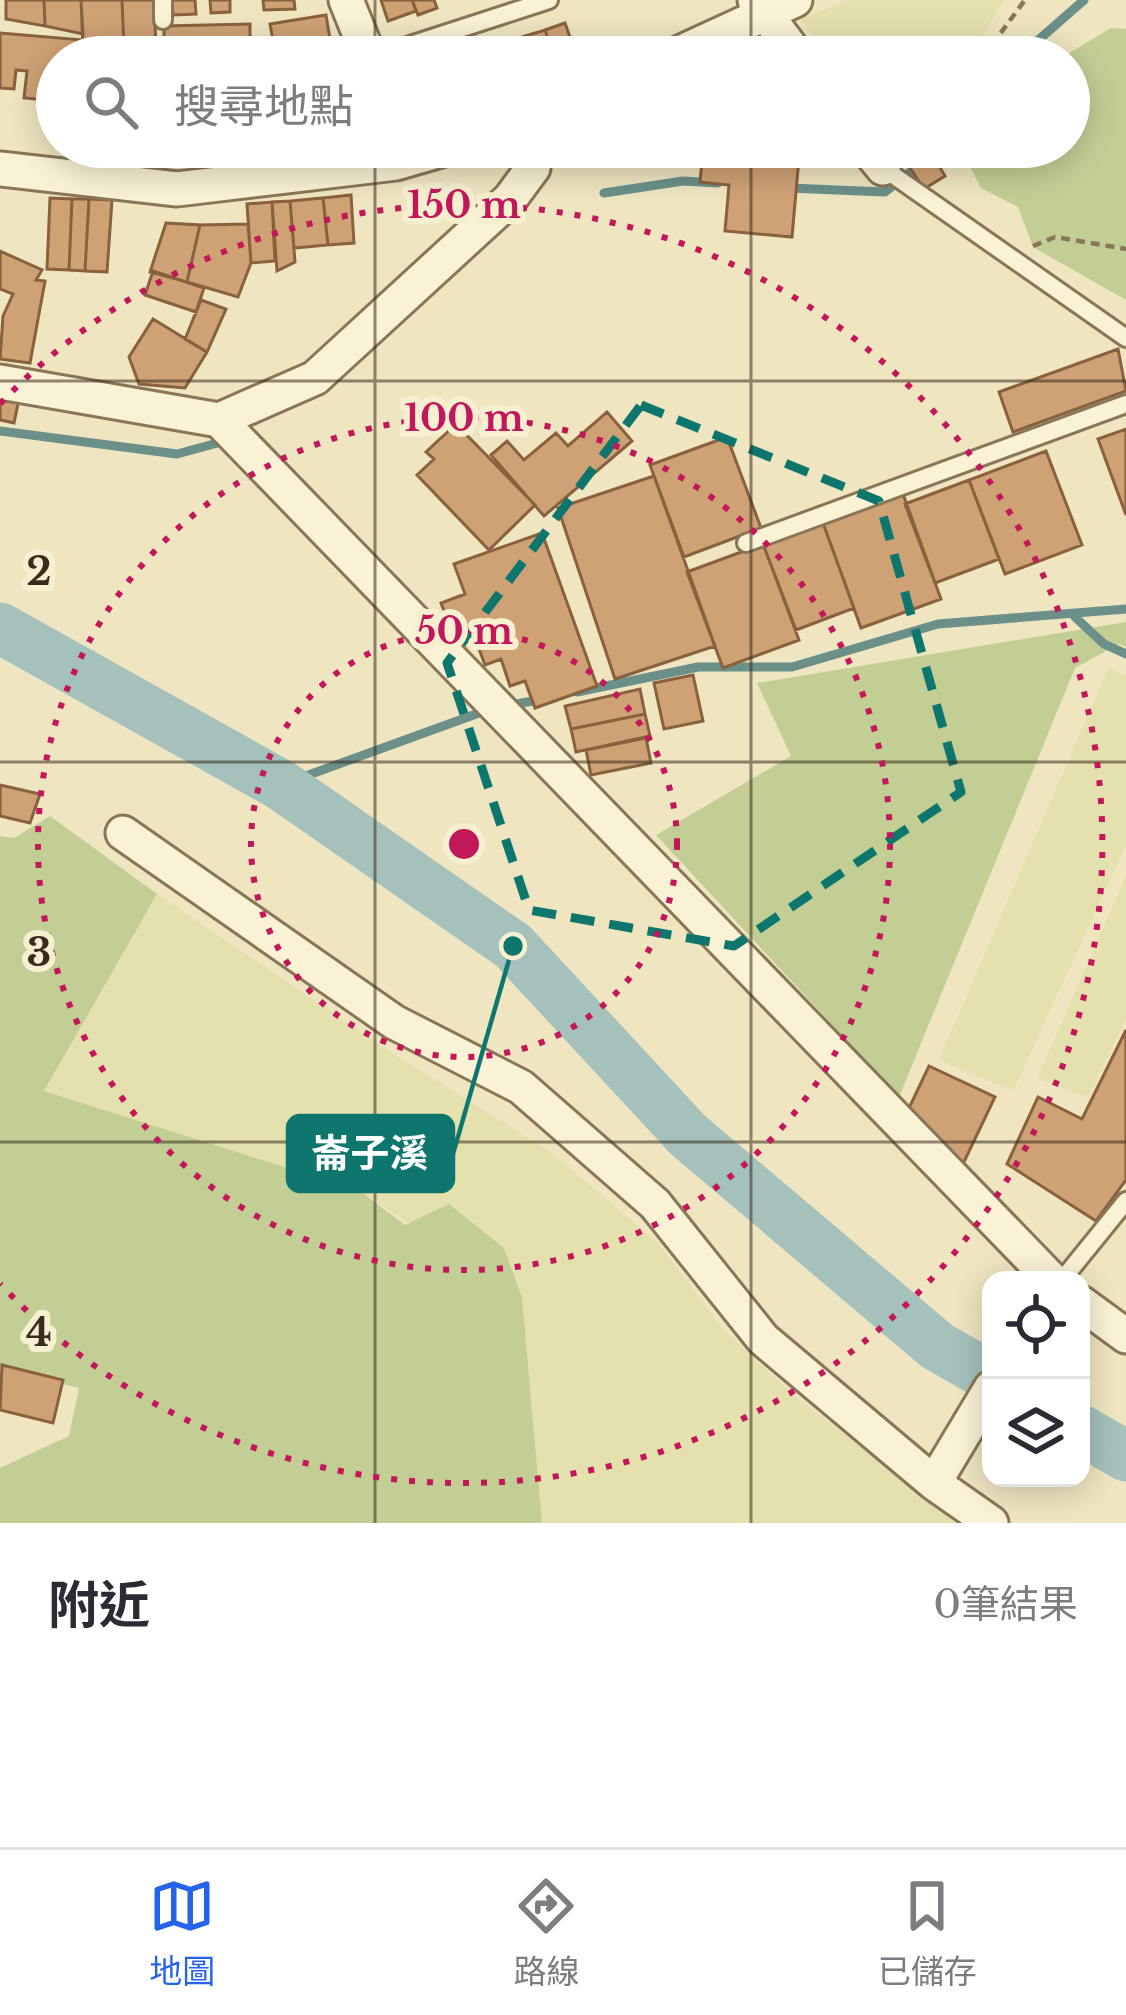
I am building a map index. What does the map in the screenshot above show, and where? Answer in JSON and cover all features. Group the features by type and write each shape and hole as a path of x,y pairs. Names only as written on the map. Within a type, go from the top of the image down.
{"street":[{"path":"346,0 362,36"},
{"path":"711,36 771,4 787,36"},
{"path":"0,170 177,189 311,168"},
{"path":"0,382 219,420 316,378 510,199 533,168"},
{"path":"219,420 1043,1271"},
{"path":"123,832 394,1022 521,1087 655,1204 763,1339 934,1483 991,1523"},
{"path":"1090,1310 1126,1336"},
{"path":"934,1483 982,1402"}],"lane":[{"path":"163,0 163,20"},
{"path":"437,36 549,0"},
{"path":"885,168 912,193 1011,255 1126,338"},
{"path":"746,543 1126,404"},
{"path":"1069,1271 1126,1201"}],"path":[{"path":"998,36 1025,0"},
{"path":"1011,255 1055,237 1126,249"}],"highlighted area":[{"path":"641,405 879,501 961,792 734,946 529,910 447,663"}],"shaded area":[{"path":"848,0 1004,0 983,36 813,36 800,19"},
{"path":"1109,667 1126,676 1126,845 1013,1091 939,1060"},
{"path":"1126,876 1126,1019 1088,1097 1037,1079"},
{"path":"157,894 394,1054 552,1153 658,1243 723,1329 787,1389 956,1523 542,1523 522,1298 360,1191 44,1091"}],"green space":[{"path":"1111,28 1126,29 1126,300 1033,247 1018,207 981,188 971,168 1090,168 1090,41"},
{"path":"1126,622 1126,647 1119,644 1075,668 899,1097 656,835 791,756 757,683"},
{"path":"50,816 157,894 44,1091 360,1191 405,1225 449,1204 504,1248 522,1298 542,1523 0,1523 0,1468 69,1436 79,1388 0,1368 0,836 14,838"}],"building":[{"path":"6,0 44,0 45,26 6,19"},
{"path":"44,0 81,0 83,34 45,26"},
{"path":"81,0 122,0 124,36 82,36"},
{"path":"122,0 154,0 156,36 124,36"},
{"path":"172,0 195,0 196,14 173,15"},
{"path":"210,0 230,0 230,12 211,13"},
{"path":"263,0 294,0 295,9 264,10"},
{"path":"381,0 412,0 416,11 388,21"},
{"path":"412,0 434,0 437,8 418,15"},
{"path":"326,15 330,36 272,36 270,24"},
{"path":"565,23 570,36 547,36 545,30"},
{"path":"250,24 250,36 164,36 164,26"},
{"path":"0,33 36,36 36,99 24,98 27,71 16,70 14,89 0,88"},
{"path":"701,168 798,168 792,237 725,231 729,185 700,182"},
{"path":"910,168 940,168 945,176 924,189"},
{"path":"351,195 354,243 328,245 323,198"},
{"path":"50,198 72,199 69,270 47,269"},
{"path":"323,198 328,245 294,248 290,201"},
{"path":"72,199 89,199 85,271 69,270"},
{"path":"89,199 112,200 107,272 85,271"},
{"path":"290,201 295,262 277,271 272,202"},
{"path":"272,202 275,261 251,263 247,204"},
{"path":"166,223 200,225 187,282 150,272"},
{"path":"248,224 251,263 238,297 187,282 200,225"},
{"path":"0,251 42,270 36,280 45,281 30,363 0,359 3,316 13,294 0,289"},
{"path":"153,271 204,288 196,312 145,295"},
{"path":"201,300 226,309 207,352 185,339"},
{"path":"153,319 207,352 185,388 139,384 129,357"},
{"path":"1118,349 1126,391 1013,432 999,392"},
{"path":"0,391 20,394 14,423 0,420"},
{"path":"607,412 632,441 544,516 491,455 507,441 524,460 556,433 568,446"},
{"path":"456,424 535,505 489,550 417,475 434,459 426,452"},
{"path":"1126,429 1126,515 1098,439"},
{"path":"727,437 761,528 684,557 650,465"},
{"path":"1046,451 1082,545 1005,574 969,480"},
{"path":"654,476 715,646 615,679 558,508"},
{"path":"969,480 999,559 935,583 905,504"},
{"path":"903,494 941,599 861,628 823,523"},
{"path":"823,523 854,608 796,630 763,544"},
{"path":"542,533 597,686 535,708 525,681 510,686 501,659 485,665 473,633 455,639 441,603 465,594 454,564"},
{"path":"763,544 799,640 723,668 687,572"},
{"path":"693,675 703,721 664,729 654,683"},
{"path":"640,689 645,714 571,729 565,706"},
{"path":"645,714 650,736 576,752 571,729"},
{"path":"646,738 651,763 591,775 586,750"},
{"path":"0,785 40,794 30,823 0,816"},
{"path":"1126,1030 1126,1180 1096,1221 1007,1164 1038,1097 1082,1119"},
{"path":"929,1066 995,1097 962,1166 909,1108"},
{"path":"2,1365 63,1380 53,1423 0,1410"}],"waterway":[{"path":"1043,36 1084,0"},
{"path":"789,188 885,192 915,168"},
{"path":"604,193 683,181 718,183"},
{"path":"0,431 177,454 225,441"},
{"path":"577,692 698,667 792,667 938,624 1126,609"},
{"path":"1075,617 1104,644 1126,654"},
{"path":"0,628 281,785 513,946 688,1135 937,1346 982,1372"},
{"path":"506,706 543,699"},
{"path":"281,785 490,709"},
{"path":"1090,1435 1126,1456"}],"place":[{"name":"崙子溪","path":"513,946"}]}
